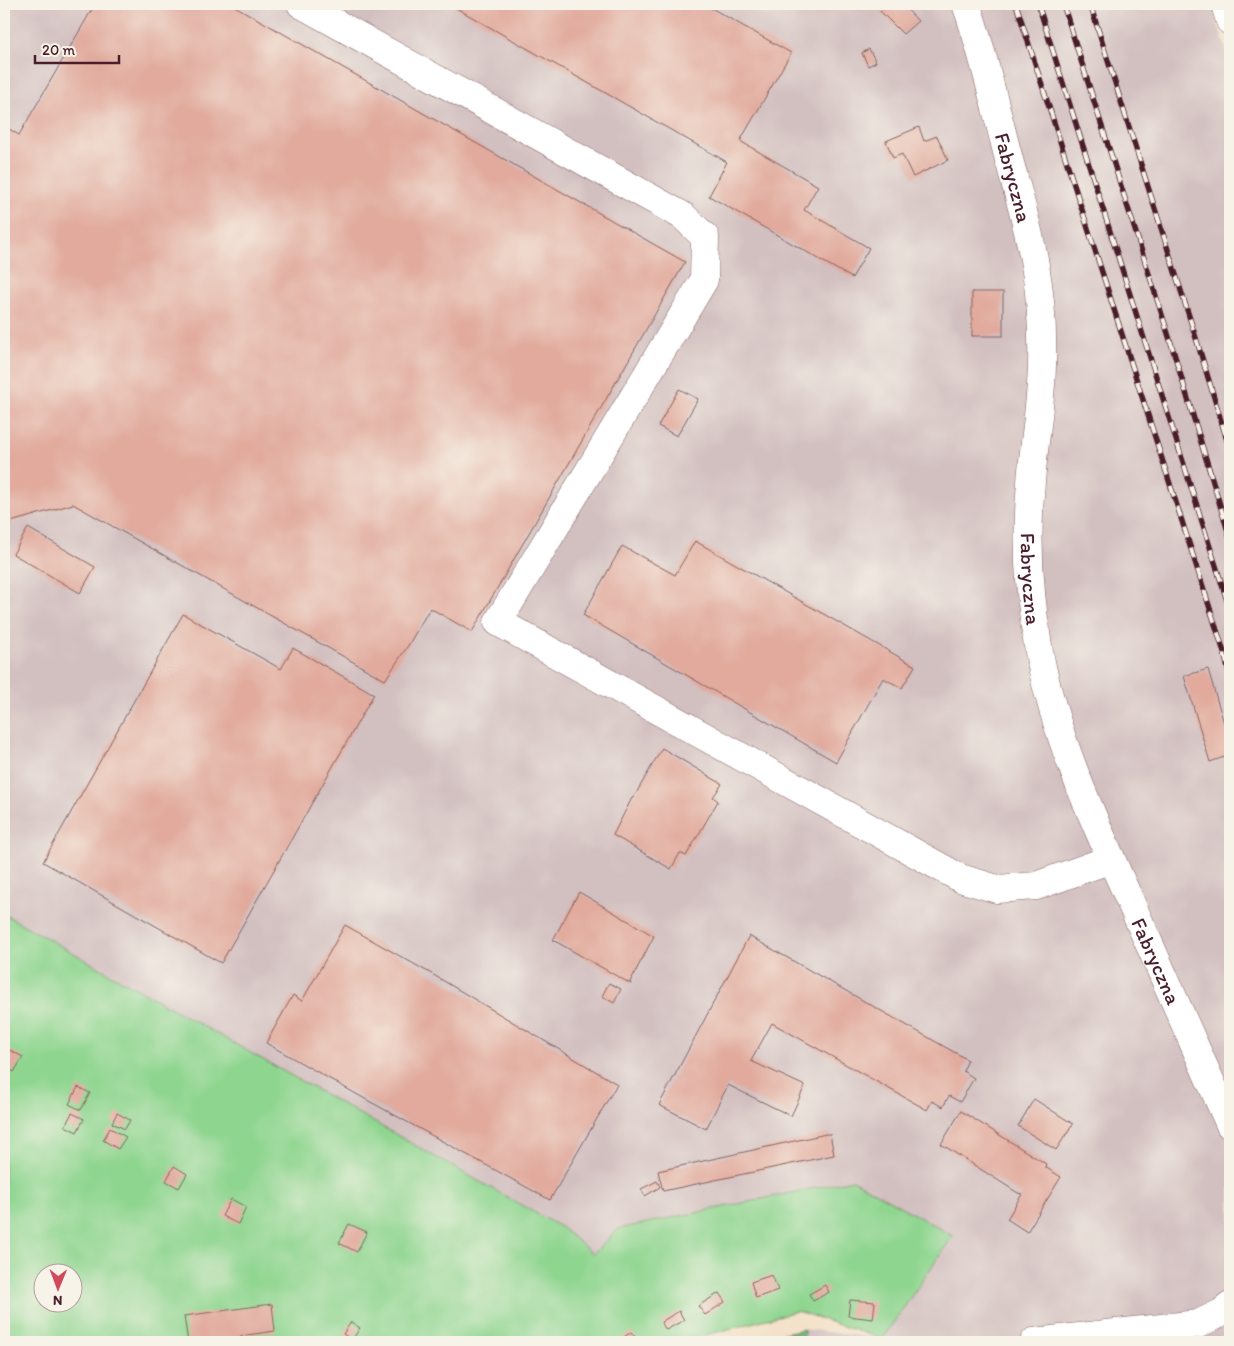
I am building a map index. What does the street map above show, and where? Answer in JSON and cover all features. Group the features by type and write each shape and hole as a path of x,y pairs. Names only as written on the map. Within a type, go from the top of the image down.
{"street":[{"path":"301,4 683,216 705,237 704,280 498,622 960,878 997,889 1036,886 1111,859"},
{"name":"Fabryczna","path":"966,4 988,79 1035,262 1039,294 1042,366 1030,484 1028,536 1031,587 1039,650 1049,698 1074,773 1230,1125"},
{"path":"1225,4 1230,21"},
{"path":"1034,1342 1198,1324 1221,1314 1230,1306"}],"shaded area":[{"path":"4,4 788,4 801,11 810,4 1212,4 1230,62 1230,1342 804,1342 804,1329 882,1339 953,1236 618,1229 593,1254 562,1228 4,914"}],"green space":[{"path":"4,914 562,1228 593,1254 618,1229 853,1180 953,1236 882,1339 797,1311 680,1342 4,1342"},
{"path":"804,1329 804,1342 739,1342"}],"building":[{"path":"95,4 231,4 685,262 472,632 430,608 385,680 73,504 4,524 4,126 19,135"},
{"path":"449,4 704,4 791,53 740,141 818,186 804,210 869,248 852,278 709,196 727,162"},
{"path":"888,4 902,4 918,21 903,34 880,11"},
{"path":"869,49 876,62 868,66 862,53"},
{"path":"919,127 924,141 937,136 948,160 913,177 902,154 893,158 886,141"},
{"path":"972,292 1003,292 1003,336 972,336"},
{"path":"679,389 698,399 677,436 658,426"},
{"path":"28,528 95,567 80,593 13,554"},
{"path":"695,541 915,666 902,688 883,678 836,762 583,615 622,546 675,575"},
{"path":"183,614 281,669 293,648 374,694 221,963 43,862"},
{"path":"1208,669 1230,744 1230,755 1210,762 1184,676"},
{"path":"662,748 722,784 713,797 718,801 686,856 680,853 671,869 613,835 632,798"},
{"path":"579,892 654,936 630,982 631,984 553,940"},
{"path":"345,925 437,977 617,1084 550,1200 266,1043 293,995 302,1001"},
{"path":"749,936 968,1060 963,1071 974,1078 960,1102 949,1096 943,1107 932,1101 927,1110 772,1023 751,1061 805,1086 791,1116 728,1085 706,1129 659,1105"},
{"path":"609,983 621,989 614,1003 602,996"},
{"path":"10,1050 23,1057 14,1072 4,1066"},
{"path":"78,1087 90,1093 81,1110 69,1104"},
{"path":"1034,1099 1073,1124 1056,1150 1018,1126"},
{"path":"961,1111 1046,1164 1045,1167 1061,1177 1027,1232 1007,1219 1022,1194 941,1144"},
{"path":"72,1113 84,1119 77,1132 65,1126"},
{"path":"117,1113 130,1120 125,1129 112,1123"},
{"path":"110,1128 126,1137 118,1149 103,1140"},
{"path":"830,1134 834,1155 663,1191 658,1171"},
{"path":"174,1166 187,1174 179,1188 166,1181"},
{"path":"657,1181 660,1187 645,1196 641,1189"},
{"path":"231,1199 246,1207 238,1224 222,1216"},
{"path":"349,1224 367,1232 357,1252 339,1243"},
{"path":"772,1275 778,1290 756,1298 751,1282"},
{"path":"825,1285 829,1292 813,1301 809,1294"},
{"path":"719,1293 725,1302 705,1315 698,1306"},
{"path":"850,1300 875,1302 873,1319 848,1316"},
{"path":"272,1304 275,1331 240,1336 241,1342 188,1342 184,1316"},
{"path":"679,1311 684,1320 666,1330 661,1322"},
{"path":"351,1322 360,1328 352,1340 343,1334"},
{"path":"631,1332 639,1342 617,1342"}],"railway":[{"path":"1016,4 1223,649 1230,676"},
{"path":"1038,4 1230,610"},
{"path":"1063,4 1171,343 1230,538"},
{"path":"1090,4 1230,450"}]}
